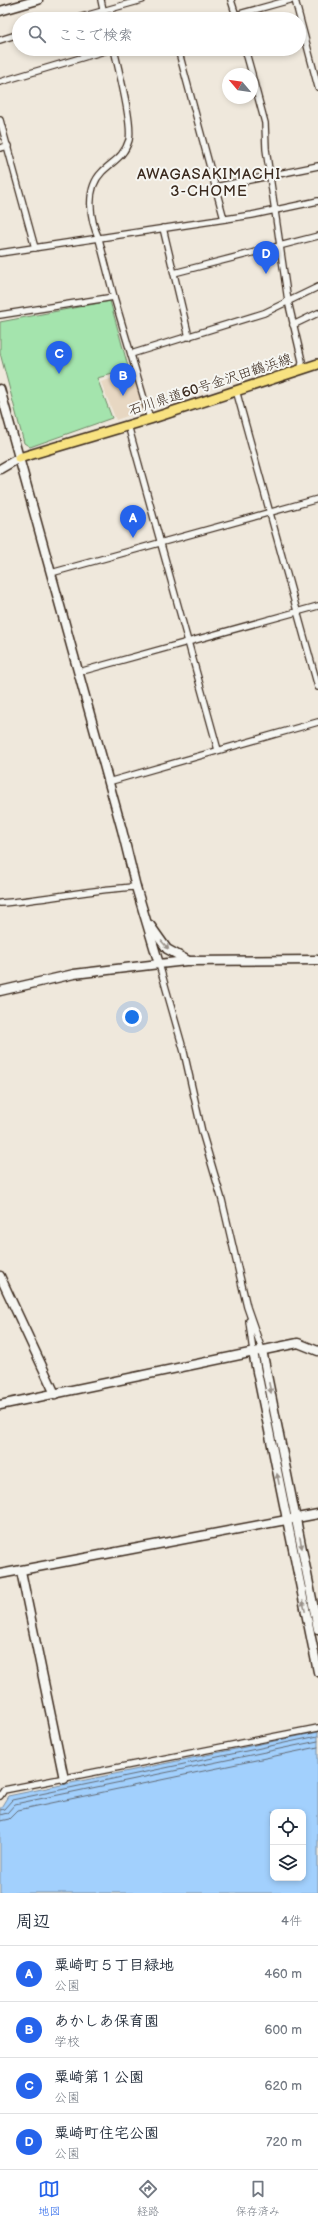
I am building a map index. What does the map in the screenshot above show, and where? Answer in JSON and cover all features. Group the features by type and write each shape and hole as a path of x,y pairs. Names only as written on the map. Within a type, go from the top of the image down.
{"main road":[{"name":"石川県道60号金沢田鶴浜線","path":"19,458 150,419 318,364"}],"street":[{"path":"0,11 38,0"},
{"path":"101,0 103,11"},
{"path":"99,12 142,0"},
{"path":"231,0 235,12"},
{"path":"252,12 290,0"},
{"path":"295,0 298,12"},
{"path":"0,40 12,36"},
{"path":"306,42 318,87"},
{"path":"0,82 87,56"},
{"path":"116,56 124,92 129,138 120,158 96,178 90,203 95,230 99,239 114,297 150,419"},
{"path":"180,56 224,220"},
{"path":"247,56 250,68"},
{"path":"258,97 265,123 266,149 288,301 302,361 302,369"},
{"path":"0,120 35,248"},
{"path":"0,148 8,146"},
{"path":"216,187 318,166"},
{"path":"0,253 224,220 318,201"},
{"path":"163,228 189,337"},
{"path":"174,273 318,236"},
{"path":"131,354 264,313 318,287"},
{"path":"0,315 114,297"},
{"path":"293,325 318,313"},
{"path":"0,389 79,672 136,887 184,1052 202,1132 222,1200 296,1519 318,1629"},
{"path":"236,390 268,512 318,687"},
{"path":"128,425 218,750"},
{"path":"0,463 19,458"},
{"path":"0,469 19,458"},
{"path":"51,573 318,499"},
{"path":"79,672 318,606"},
{"path":"108,782 318,722"},
{"path":"0,902 27,901 111,888 136,887"},
{"path":"147,922 167,948 191,961"},
{"path":"0,991 74,974 159,964 191,961 318,960"},
{"path":"0,1276 54,1394"},
{"path":"247,1307 258,1351 286,1521 318,1672"},
{"path":"0,1405 298,1343 318,1351"},
{"path":"0,1574 318,1514"},
{"path":"21,1571 64,1779"},
{"path":"0,1796 4,1790 318,1728"}],"shaded area":[{"path":"132,372 144,410 116,420 101,382"}],"green space":[{"path":"110,301 129,370 97,378 112,418 30,447 24,443 0,353 0,322"}],"water":[{"path":"318,1732 318,1893 0,1893 0,1809 8,1796"}],"place":[{"name":"粟崎町住宅公園","path":"266,274"},
{"name":"粟崎第１公園","path":"59,374"},
{"name":"あかしあ保育園","path":"123,396"},
{"name":"粟崎町５丁目緑地","path":"133,538"}],"district":[{"name":"AWAGASAKIMACHI 3-CHOME","path":"209,182"}]}
